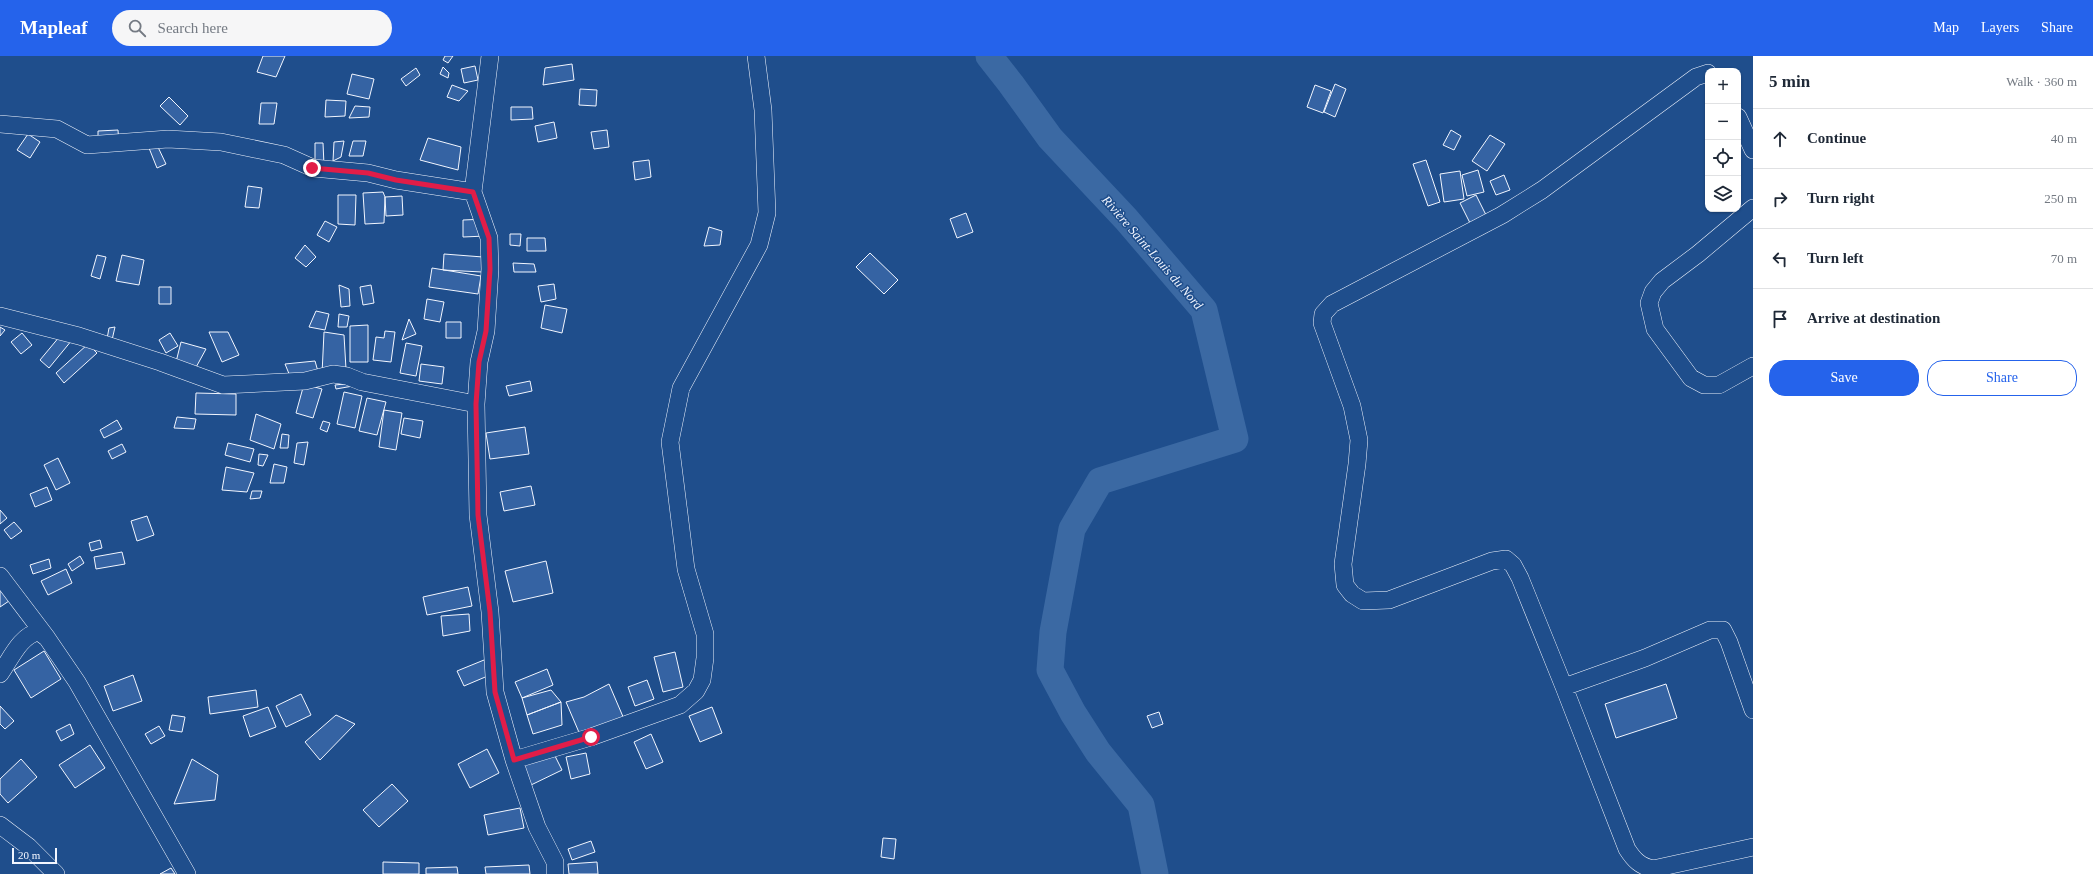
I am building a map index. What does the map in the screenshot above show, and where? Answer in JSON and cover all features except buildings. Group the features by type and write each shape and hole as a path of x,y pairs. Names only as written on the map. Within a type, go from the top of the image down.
{"street":[{"path":"490,56 473,192 489,238 490,269 486,331 479,362 476,404 478,515 490,612 495,692 514,760 537,827 555,862 555,874"},
{"path":"514,760 591,737 680,705 696,691 702,680 705,658 705,634 686,569 670,442 681,388 759,245 767,213 763,110 756,56"},
{"path":"1705,74 1696,77 1542,190 1502,215 1332,304 1322,314 1322,323 1325,335 1352,406 1359,440 1343,564 1345,585 1352,594 1363,601 1389,600 1492,561 1506,559 1513,565 1520,578 1627,849 1634,860 1637,870 1653,869 1753,847"},
{"path":"0,124 57,129 87,145 168,139 221,142 284,154 312,168 368,173 396,180 473,192"},
{"path":"1741,124 1753,150"},
{"path":"1753,208 1698,254 1662,281 1654,292 1649,303 1655,329 1691,378 1704,385 1719,385 1753,366"},
{"path":"0,316 79,336 160,362 223,385 305,381 333,374 347,376 362,382 476,404"},
{"path":"0,576 47,638 77,682 187,874"},
{"path":"1564,687 1645,658 1710,630 1723,630 1730,642 1753,710"},
{"path":"0,674 26,637 33,633 39,632 47,638"},
{"path":"0,825 29,847 56,874"}],"waterway":[{"name":"Rivière Saint-Louis du Nord","path":"989,56 1050,138 1126,219 1204,310 1235,439 1100,481 1072,529 1053,632 1050,670 1073,713 1098,752 1141,805 1155,874"}],"route":[{"path":"312,168 368,173 396,180 473,192 489,238 490,269 486,331 479,362 476,404 476,434 478,515 490,612 495,692 514,760 591,737"}]}
